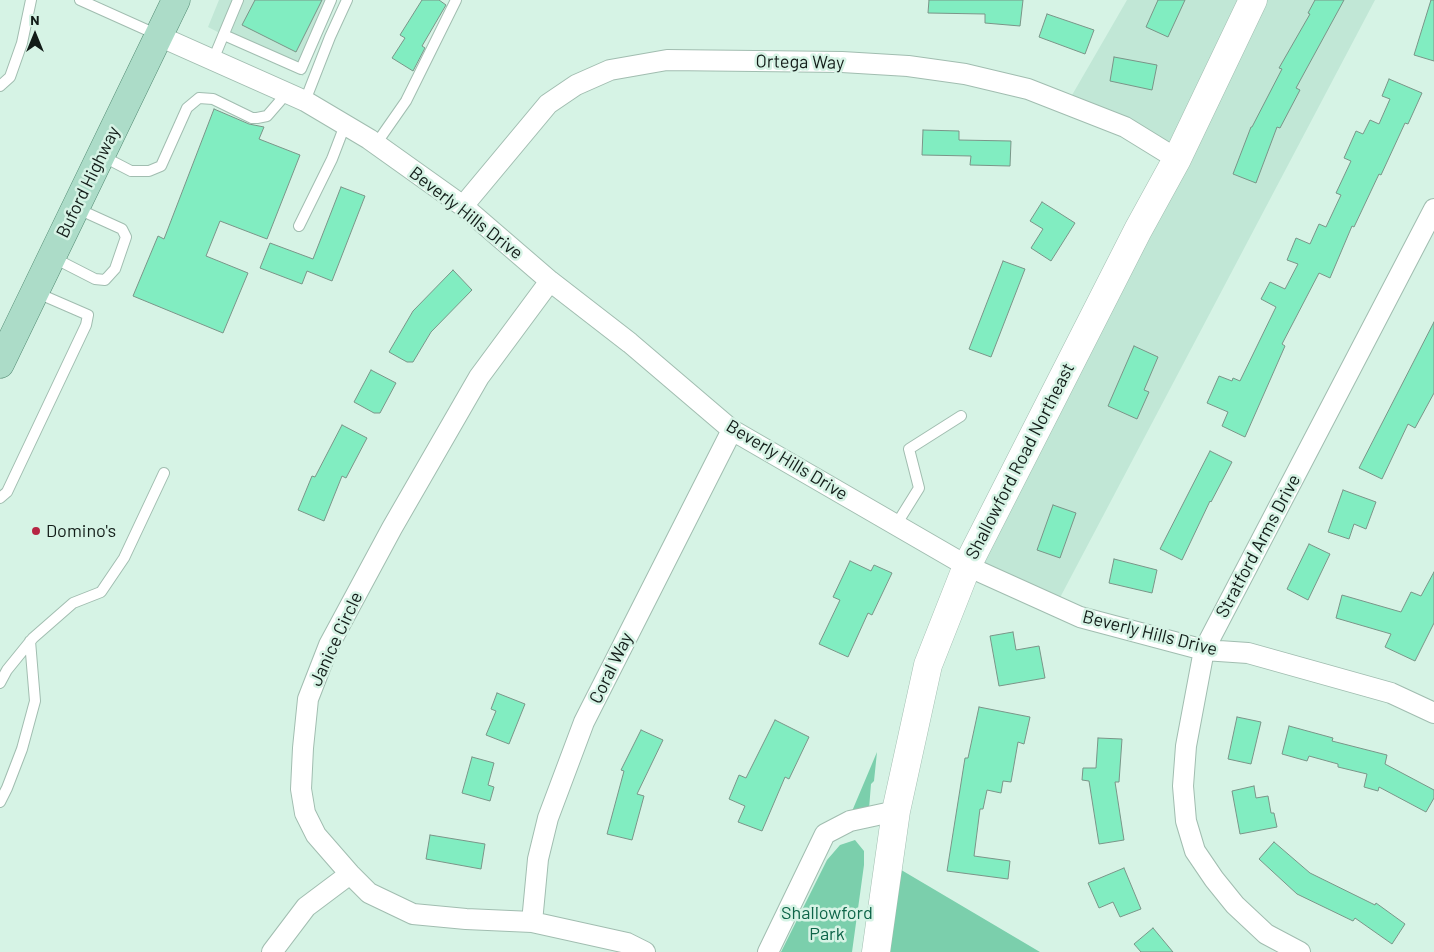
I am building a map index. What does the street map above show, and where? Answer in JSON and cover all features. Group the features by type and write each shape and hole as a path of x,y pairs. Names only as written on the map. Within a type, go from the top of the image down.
{"main road":[{"name":"Buford Highway","path":"0,364 176,0"}],"street":[{"name":"Shallowford Road Northeast","path":"876,952 896,811 928,665 967,566 1138,230 1177,159 1253,0"},
{"name":"Beverly Hills Drive","path":"159,36 305,101 376,144 463,206 550,281 630,343 732,430 967,566 1080,617 1204,650 1248,653 1391,692 1434,713"},
{"name":"Ortega Way","path":"463,206 548,104 576,85 610,70 667,60 842,62 908,66 965,74 1028,89 1125,127 1177,159"},
{"name":"Stratford Arms Drive","path":"1300,952 1266,934 1235,906 1195,851 1186,821 1183,786 1186,746 1202,670 1204,650 1434,209"},
{"name":"Janice Circle","path":"550,281 474,386 392,528 329,645 308,699 300,789 305,813 316,834 350,874 369,893 413,914 466,920 532,922 627,943 645,952"},
{"name":"Coral Way","path":"532,922 538,860 548,818 584,722 732,430"},
{"path":"768,952 825,834 850,821 896,811"},
{"path":"272,952 306,907 350,874"}],"lane":[{"path":"0,86 10,77 19,51 31,0"},
{"path":"80,0 159,36"},
{"path":"213,60 238,0"},
{"path":"224,35 301,69 331,0"},
{"path":"305,101 347,0"},
{"path":"376,144 406,101 456,0"},
{"path":"101,155 131,171 149,171 161,166 187,108 199,98 213,98 252,118 257,118 267,116 286,93"},
{"path":"299,226 332,159 345,125"},
{"path":"51,257 95,279 105,280 114,269 126,237 122,228 75,208"},
{"path":"3,495 86,326 88,315 34,292"},
{"path":"896,525 919,488 908,449 961,416"},
{"path":"0,683 7,670 30,641 73,603 101,592 124,558 164,473"},
{"path":"0,802 8,788 22,749 35,701 30,641"}],"shaded area":[{"path":"219,0 336,0 303,76 208,27"},
{"path":"1127,0 1375,0 1054,609 967,569 1177,160 1064,109"}],"green space":[{"path":"877,752 869,809 850,816"},
{"name":"Shallowford Park","path":"855,840 864,851 864,865 852,952 781,952 827,860 840,845"},
{"path":"881,858 1040,952 872,952"}],"building":[{"path":"255,0 322,0 296,52 242,25"},
{"path":"422,0 439,0 446,5 422,46 425,48 413,71 392,58 405,38 400,35"},
{"path":"929,0 1023,0 1020,26 985,23 985,14 928,13"},
{"path":"1158,0 1185,0 1168,37 1146,27"},
{"path":"1315,0 1344,0 1296,88 1300,90 1280,128 1277,127 1256,183 1233,174 1251,127 1282,69 1279,68 1310,14 1308,13"},
{"path":"1431,0 1434,0 1434,61 1414,55"},
{"path":"1047,14 1094,30 1085,54 1039,37"},
{"path":"1114,57 1157,65 1152,90 1110,81"},
{"path":"1389,79 1422,93 1408,124 1405,123 1381,175 1379,174 1354,227 1352,226 1330,278 1319,273 1282,344 1285,346 1245,437 1222,426 1228,412 1207,403 1219,376 1232,381 1233,378 1240,381 1276,307 1261,299 1270,282 1285,289 1298,264 1287,260 1296,238 1310,244 1319,224 1326,227 1341,195 1336,193 1351,161 1344,158 1356,131 1363,134 1370,120 1379,124 1390,99 1382,96"},
{"path":"214,109 249,124 264,127 259,139 300,155 267,239 220,221 206,256 248,273 223,333 133,296 158,236 164,239"},
{"path":"923,130 959,131 959,140 1011,141 1010,166 970,165 971,156 922,155"},
{"path":"341,187 365,196 332,281 307,271 302,284 260,268 270,243 313,259"},
{"path":"1042,202 1075,223 1051,261 1031,248 1043,229 1030,221"},
{"path":"1003,261 1025,269 991,357 969,349"},
{"path":"453,270 472,290 431,332 413,362 407,362 389,352 413,311"},
{"path":"1434,322 1434,393 1415,428 1408,424 1382,479 1359,468"},
{"path":"1134,346 1158,357 1144,390 1149,392 1137,419 1108,406"},
{"path":"371,370 396,383 380,413 374,413 354,402"},
{"path":"342,425 367,438 346,478 342,476 324,521 298,510 312,476 315,477"},
{"path":"1210,451 1232,462 1210,501 1182,560 1160,549"},
{"path":"1343,490 1376,502 1366,529 1354,524 1349,539 1328,532"},
{"path":"1053,505 1076,513 1060,558 1037,550"},
{"path":"1309,544 1330,554 1308,600 1287,589"},
{"path":"1114,559 1157,570 1152,593 1109,583"},
{"path":"850,561 871,571 874,565 892,573 872,615 868,613 848,657 819,644 840,600 833,597"},
{"path":"1434,572 1434,623 1415,661 1385,647 1391,634 1336,618 1342,595 1401,612 1411,592 1421,596"},
{"path":"1013,632 1016,650 1039,646 1045,678 999,686 990,636"},
{"path":"497,693 525,704 509,744 486,735 496,711 491,709"},
{"path":"979,707 1030,717 1024,744 1018,742 1011,782 1003,781 1001,793 987,790 983,809 980,809 974,856 1010,861 1008,879 947,871 965,758 968,758"},
{"path":"1237,717 1261,722 1251,764 1228,759"},
{"path":"775,720 809,737 789,779 785,777 762,831 738,822 745,806 729,799 739,775 746,778"},
{"path":"1289,726 1333,738 1332,741 1387,755 1385,764 1434,790 1434,798 1426,812 1379,787 1378,791 1364,787 1367,774 1338,767 1338,764 1309,756 1307,761 1282,754"},
{"path":"641,730 663,740 637,794 644,796 632,840 607,834 624,771 621,770"},
{"path":"1098,738 1122,739 1119,782 1115,782 1124,840 1099,844 1089,781 1082,780 1083,768 1096,768"},
{"path":"472,757 494,763 488,785 494,787 490,801 462,793"},
{"path":"1254,786 1256,798 1268,796 1271,813 1274,813 1277,827 1240,834 1232,791"},
{"path":"430,835 485,844 481,869 426,859"},
{"path":"1274,842 1310,873 1375,905 1376,903 1405,924 1392,944 1355,918 1353,921 1297,894 1259,859"},
{"path":"1124,868 1141,909 1120,917 1113,902 1099,908 1088,883"},
{"path":"1153,928 1173,952 1141,952 1134,944"}],"place":[{"name":"Domino's","path":"36,531"}]}
